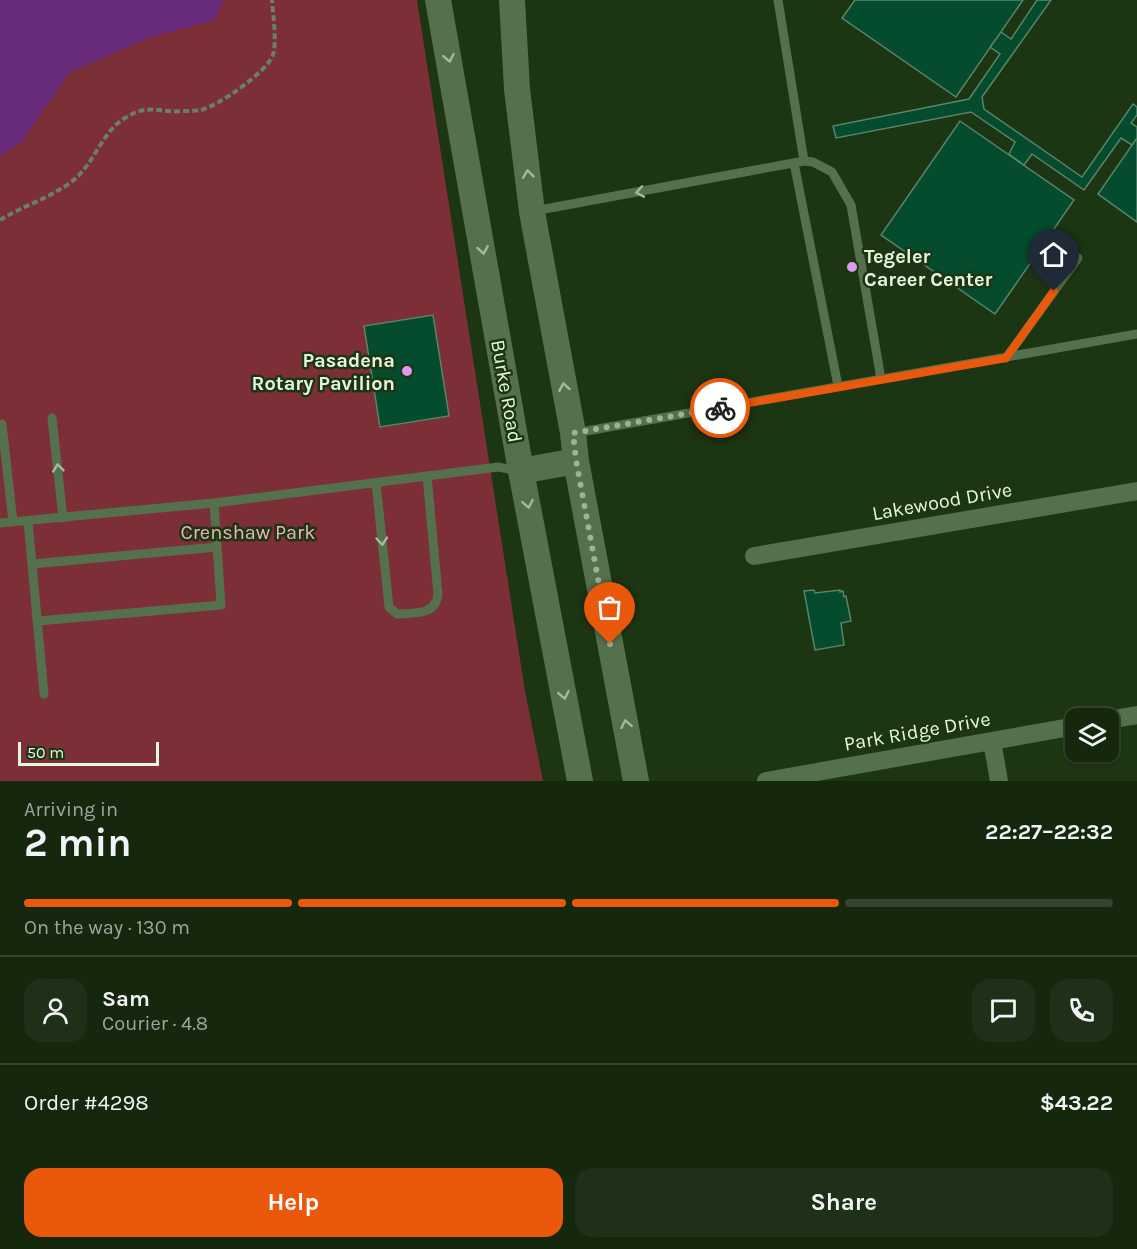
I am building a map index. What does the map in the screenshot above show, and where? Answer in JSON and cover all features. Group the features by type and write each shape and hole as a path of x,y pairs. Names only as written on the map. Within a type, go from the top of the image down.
{"main road":[{"name":"Burke Road","path":"438,0 580,781"},
{"path":"512,0 517,89 532,212 636,781"},
{"path":"522,471 576,460"}],"street":[{"name":"Lakewood Drive","path":"754,556 1137,490"},
{"path":"1119,718 1137,715"},
{"name":"Park Ridge Drive","path":"772,780 1065,728"},
{"path":"992,741 999,781"}],"lane":[{"path":"778,0 799,162 838,386"},
{"path":"532,212 799,162 813,162 832,172 851,205 880,379"},
{"path":"1006,358 1078,258"},
{"path":"573,433 1137,334"},
{"path":"52,418 63,518"},
{"path":"2,424 13,522"},
{"path":"0,523 214,503 498,467 522,471"},
{"path":"376,483 389,607 397,614 418,613 430,610 437,602 438,594 427,476"},
{"path":"38,621 221,605 214,503"},
{"path":"28,520 45,694"},
{"path":"32,564 217,547"}],"path":[{"path":"0,220 56,192 75,178 122,119 141,110 179,112 202,109 226,97 261,70 273,55 272,0"}],"green space":[{"name":"Crenshaw Park","path":"0,0 417,0 525,691 543,781 0,781"}],"shaded area":[{"path":"0,0 224,0 215,20 148,38 69,73 21,143 0,156"}],"building":[{"path":"855,0 1023,0 956,97 842,18"},
{"path":"1037,0 1051,0 982,97 984,109 1082,177 1133,104 1137,107 1137,115 1131,123 1137,127 1137,138 1132,145 1121,138 1084,190 1032,154 1024,165 1009,154 1015,142 971,112 836,138 833,126 969,99 1000,54 990,47 1001,32 1011,39"},
{"path":"960,121 1074,200 995,314 881,235"},
{"path":"1137,138 1137,222 1098,194"},
{"name":"Pasadena Rotary Pavilion","path":"433,315 449,416 380,427 364,326"},
{"path":"814,590 815,593 840,590 840,592 843,591 844,597 846,596 851,621 841,623 844,645 815,650 804,591"}],"way so far":[{"path":"610,644 573,433 720,408"}],"place":[{"name":"Tegeler Career Center","path":"852,267"},
{"name":"Pasadena Rotary Pavilion","path":"407,371"}],"route":[{"path":"720,408 1006,358 1054,291"}]}
